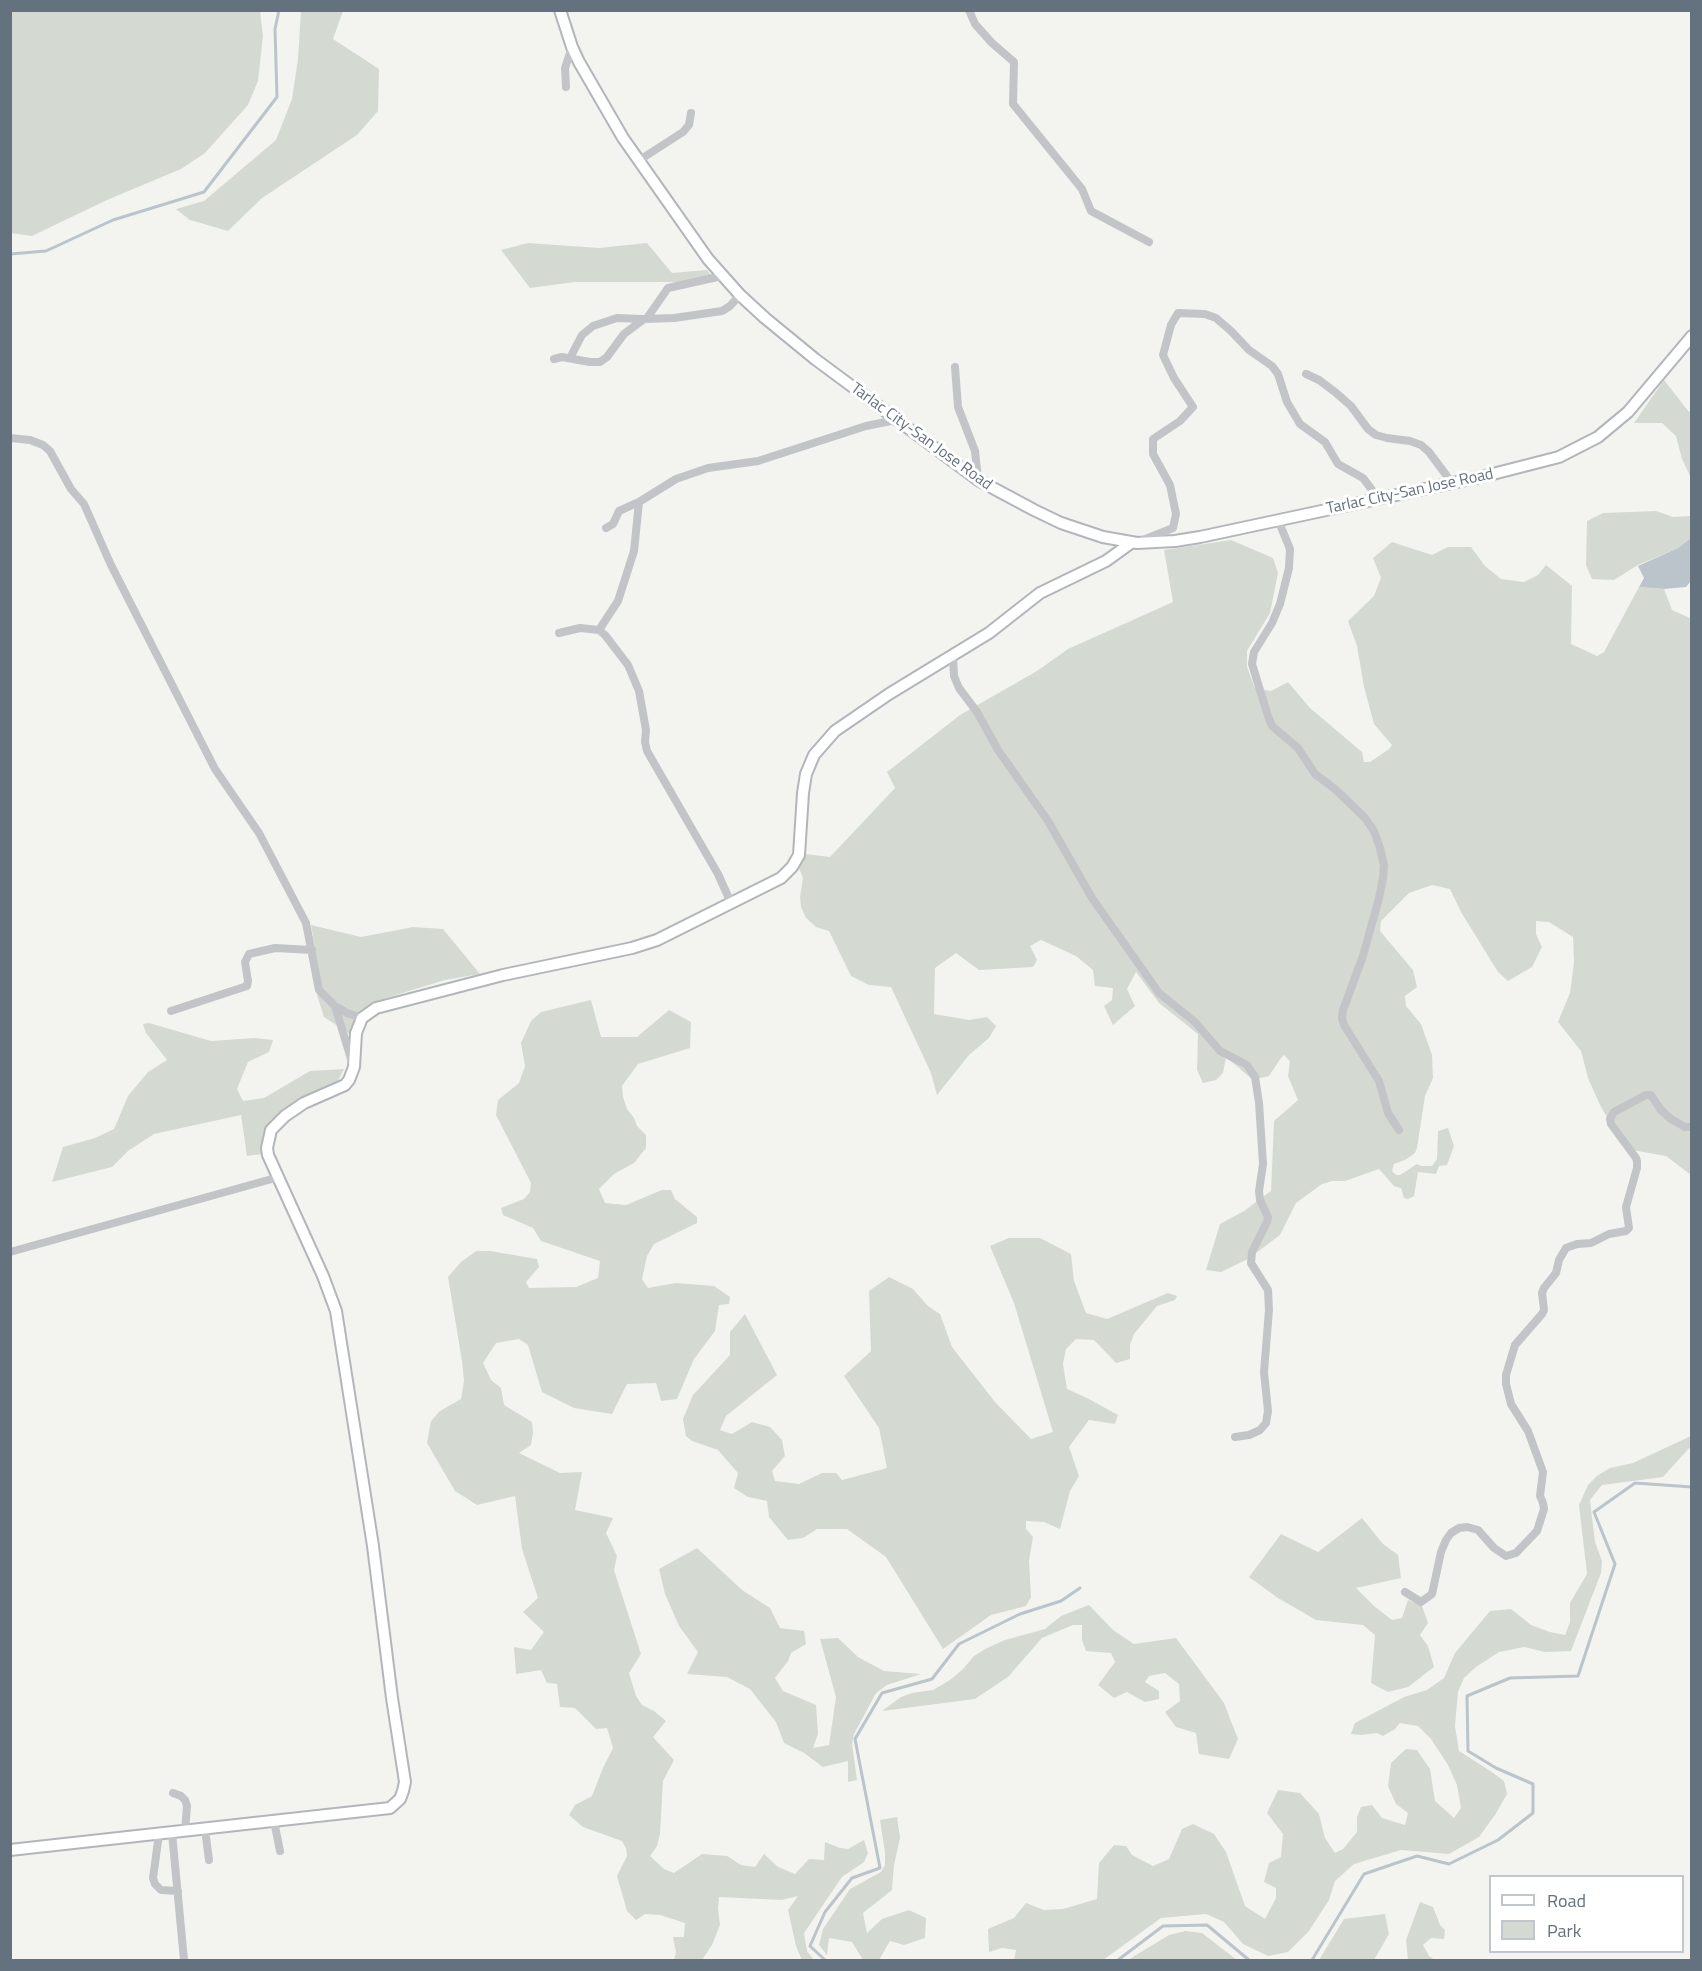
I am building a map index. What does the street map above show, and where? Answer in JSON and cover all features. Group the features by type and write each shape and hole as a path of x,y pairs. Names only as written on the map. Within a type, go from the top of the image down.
{"street":[{"name":"Tarlac City-San Jose Road","path":"560,10 572,47 609,116 638,161 722,276 740,295 806,352 978,480 1061,523 1103,537 1134,543 1192,538 1279,522 1559,457 1589,443 1613,426 1628,412 1692,336"},
{"path":"969,10 975,24 1014,62 1013,104 1082,189 1091,211 1149,242"},
{"path":"566,87 565,68 572,47"},
{"path":"638,161 683,132 689,125 691,113"},
{"path":"554,359 562,357 600,362 608,357 624,334 645,319 669,288 722,276"},
{"path":"570,358 582,335 593,326 617,318 674,318 722,311 740,295"},
{"path":"10,1850 390,1808 400,1799 405,1782 373,1546 336,1311 323,1276 268,1155 267,1148 271,1130 285,1116 304,1103 345,1085 352,1076 356,1033 362,1017 376,1008 512,973 643,945 675,932 787,874 797,861 801,848 806,774 814,755 827,738 852,717 996,628 1040,593 1106,561 1134,543 1173,528 1176,514 1170,485 1153,454 1153,438 1180,421 1193,407 1163,355 1178,313 1205,314 1216,318 1249,350 1272,366 1278,374 1287,402 1300,424 1325,442 1338,464 1363,478 1379,498"},
{"path":"955,367 958,406 975,451 978,480"},
{"path":"1306,374 1335,392 1376,435 1421,445 1452,483"},
{"path":"606,528 613,524 619,511 639,502 676,479 708,468 758,460 866,426 896,420"},
{"path":"10,438 30,440 43,445 50,451 70,489 84,504 117,576 211,761 259,833 306,922 319,990 335,1006 347,1013 362,1017"},
{"path":"599,630 618,601 634,551 639,502"},
{"path":"1279,522 1290,549 1289,568 1280,604 1272,623 1254,652 1252,664 1272,726 1298,748 1315,774 1335,789 1365,818 1374,831 1380,848 1384,865 1379,898 1342,1018 1344,1025 1379,1080 1388,1113 1399,1130"},
{"path":"559,633 580,628 599,630 628,665 639,691 647,751 718,874 731,903"},
{"path":"953,655 954,676 959,688 977,712 998,750 1038,804 1092,898 1159,993 1195,1022 1212,1044 1246,1065 1255,1077 1263,1164 1259,1191 1260,1200 1268,1217 1252,1252 1251,1263 1268,1290 1269,1310 1264,1372 1268,1410 1266,1423 1260,1430 1250,1436 1235,1437"},
{"path":"171,1011 247,986 245,962 249,954 275,948 312,950"},
{"path":"335,1006 354,1067"},
{"path":"1405,1592 1421,1602 1432,1594 1441,1552 1446,1540 1451,1533 1460,1528 1478,1530 1494,1548 1506,1556 1516,1553 1537,1531 1544,1509 1540,1496 1543,1472 1528,1431 1511,1404 1506,1384 1515,1346 1542,1314 1544,1310 1541,1298 1544,1288 1556,1273 1559,1260 1566,1248 1591,1243 1629,1228 1626,1207 1636,1168 1636,1158 1611,1124 1610,1119 1614,1112 1646,1095 1651,1095 1661,1110 1671,1119 1685,1127 1692,1127"},
{"path":"10,1252 279,1177"},
{"path":"173,1793 181,1796 187,1806 185,1831"},
{"path":"274,1821 280,1851"},
{"path":"205,1829 209,1860"},
{"path":"172,1833 184,1960"},
{"path":"159,1834 153,1878 161,1890 178,1891"}],"green space":[{"path":"11,10 260,11 263,36 258,81 248,105 205,153 181,169 107,200 32,236 11,233"},
{"path":"301,11 343,11 333,39 379,69 378,111 357,135 262,198 228,231 190,220 176,209 204,201 276,140 292,99 298,59"},
{"path":"528,243 599,248 647,243 672,273 707,270 716,282 575,282 530,288 501,250"},
{"path":"1664,380 1689,412 1691,410 1691,478 1682,459 1676,436 1662,423 1634,423"},
{"path":"1656,511 1673,517 1691,516 1691,538 1678,548 1638,565 1614,580 1592,579 1586,565 1587,521 1603,513"},
{"path":"1231,540 1273,558 1278,573 1270,613 1247,651 1247,667 1255,688 1271,691 1288,682 1310,708 1362,752 1364,762 1370,762 1392,745 1374,724 1364,687 1357,646 1348,621 1374,596 1381,578 1373,558 1392,542 1432,555 1448,547 1471,547 1485,566 1501,579 1524,582 1538,575 1546,565 1572,586 1571,644 1597,656 1604,652 1639,587 1664,589 1672,610 1692,619 1691,1175 1666,1156 1626,1149 1601,1107 1588,1078 1581,1051 1558,1022 1570,993 1574,962 1573,937 1549,922 1536,921 1536,934 1542,947 1532,967 1508,981 1498,972 1461,912 1450,889 1432,885 1409,893 1381,921 1380,931 1413,970 1417,987 1405,996 1406,1006 1421,1024 1432,1055 1433,1078 1425,1096 1417,1148 1415,1153 1405,1160 1394,1164 1392,1171 1400,1175 1417,1164 1432,1166 1437,1159 1438,1131 1448,1128 1454,1146 1447,1165 1439,1166 1436,1174 1418,1172 1414,1196 1408,1199 1404,1198 1401,1188 1394,1186 1379,1169 1345,1181 1322,1184 1296,1203 1280,1235 1248,1259 1221,1272 1206,1270 1220,1224 1244,1211 1271,1191 1274,1121 1298,1100 1288,1076 1290,1061 1284,1055 1269,1076 1253,1080 1226,1057 1223,1073 1216,1080 1203,1083 1197,1070 1198,1034 1159,1003 1136,972 1127,989 1135,1006 1113,1025 1104,1006 1112,1000 1113,988 1095,986 1093,970 1076,956 1041,940 1030,946 1037,960 1033,967 979,970 956,953 935,968 934,1014 969,1020 987,1017 996,1026 989,1038 969,1055 937,1095 931,1073 891,987 869,985 851,976 829,931 816,927 806,918 801,907 803,878 798,866 805,854 830,857 895,788 887,772 960,715 1037,671 1068,649 1173,602 1164,550"},
{"path":"311,925 361,937 413,927 443,929 480,974 445,980 373,1002 358,1012 350,1034 324,1017 317,995 316,953"},
{"path":"591,1000 601,1037 637,1037 669,1010 691,1022 690,1048 638,1064 622,1086 627,1109 637,1126 646,1135 646,1148 634,1163 614,1174 599,1189 605,1203 626,1205 662,1190 671,1190 675,1199 697,1217 697,1223 654,1244 647,1256 642,1279 648,1288 676,1283 714,1286 730,1297 729,1304 719,1305 715,1331 694,1359 677,1399 661,1401 656,1383 627,1384 612,1414 574,1408 542,1392 528,1345 519,1339 496,1343 483,1363 491,1380 501,1388 504,1405 532,1422 531,1445 519,1453 560,1473 582,1472 575,1510 613,1518 606,1533 617,1556 614,1570 641,1654 629,1673 636,1696 642,1705 666,1721 653,1737 674,1760 663,1781 660,1834 657,1846 650,1856 664,1869 674,1873 702,1854 727,1856 741,1865 755,1867 764,1854 778,1867 795,1874 809,1859 824,1860 825,1842 848,1849 864,1840 868,1853 864,1862 842,1877 804,1933 807,1951 814,1960 802,1960 796,1946 788,1910 798,1896 782,1900 719,1897 720,1925 712,1945 702,1960 674,1960 676,1952 673,1937 684,1937 685,1923 660,1915 645,1914 636,1920 627,1911 617,1876 627,1856 622,1841 583,1827 569,1815 575,1805 592,1796 613,1748 607,1728 596,1729 575,1708 560,1707 557,1684 547,1683 541,1670 516,1674 514,1647 531,1650 544,1632 523,1612 538,1598 522,1549 515,1496 477,1505 455,1491 427,1443 431,1421 440,1411 461,1399 464,1381 462,1361 448,1277 461,1262 476,1251 490,1251 537,1259 539,1267 526,1282 529,1288 576,1287 598,1278 600,1261 541,1241 533,1228 503,1215 501,1208 524,1199 530,1192 531,1183 496,1115 498,1100 519,1083 525,1066 521,1043 531,1021 541,1012"},
{"path":"149,1023 211,1041 255,1038 273,1040 269,1052 248,1062 237,1089 243,1101 264,1098 310,1071 344,1069 338,1081 298,1102 271,1120 263,1134 263,1154 247,1156 241,1115 154,1134 128,1151 112,1167 52,1182 63,1147 95,1138 114,1129 128,1096 148,1072 167,1060 146,1033 143,1024"},
{"path":"1009,1238 1040,1238 1071,1254 1074,1281 1086,1313 1107,1319 1168,1293 1177,1296 1175,1300 1157,1306 1134,1334 1130,1345 1130,1359 1116,1363 1094,1340 1076,1339 1066,1349 1063,1364 1067,1389 1118,1415 1115,1424 1089,1420 1069,1447 1079,1476 1070,1491 1060,1529 1044,1522 1026,1521 1026,1529 1033,1537 1029,1561 1031,1597 1026,1606 991,1615 943,1649 886,1557 847,1529 817,1529 803,1538 788,1540 769,1517 767,1501 748,1497 734,1488 738,1473 718,1450 692,1441 686,1436 683,1419 693,1395 730,1355 730,1332 745,1314 777,1375 726,1416 720,1430 732,1434 752,1422 770,1427 782,1440 785,1456 772,1471 775,1481 799,1484 822,1473 836,1473 842,1480 887,1468 879,1428 844,1376 871,1351 869,1291 889,1277 913,1289 928,1306 940,1314 952,1347 995,1402 1031,1439 1053,1432 1014,1303 990,1246"},
{"path":"1691,1436 1691,1446 1663,1477 1602,1485 1590,1500 1595,1542 1602,1561 1601,1573 1571,1651 1545,1652 1524,1647 1499,1652 1464,1678 1458,1692 1455,1726 1459,1751 1504,1781 1507,1794 1479,1837 1449,1854 1401,1850 1354,1864 1335,1881 1329,1900 1309,1931 1288,1952 1268,1956 1243,1944 1224,1922 1206,1914 1161,1918 1103,1960 1014,1960 1016,1950 1002,1948 989,1952 988,1929 1014,1918 1026,1903 1044,1910 1063,1909 1097,1899 1099,1863 1114,1845 1126,1846 1132,1855 1153,1866 1169,1859 1182,1829 1193,1824 1214,1834 1226,1852 1245,1906 1265,1919 1276,1898 1276,1888 1264,1882 1269,1863 1281,1857 1283,1834 1267,1813 1278,1790 1300,1793 1319,1814 1325,1838 1335,1853 1343,1849 1357,1832 1357,1817 1361,1807 1372,1805 1382,1818 1405,1825 1408,1813 1396,1804 1388,1786 1391,1763 1406,1749 1417,1750 1430,1769 1435,1801 1454,1818 1461,1808 1457,1785 1448,1765 1431,1739 1418,1726 1400,1723 1383,1736 1377,1733 1351,1734 1355,1723 1404,1697 1427,1690 1444,1678 1455,1653 1490,1611 1511,1609 1531,1625 1565,1635 1570,1622 1570,1603 1587,1574 1579,1505 1588,1485 1610,1468 1633,1463"},
{"path":"1362,1518 1383,1544 1398,1555 1401,1578 1356,1588 1392,1620 1402,1618 1408,1600 1422,1606 1428,1623 1420,1635 1428,1646 1434,1667 1408,1687 1388,1692 1371,1683 1375,1635 1363,1625 1316,1620 1278,1598 1249,1577 1281,1534 1318,1552"},
{"path":"697,1548 742,1590 770,1608 780,1628 804,1631 806,1644 791,1653 775,1678 783,1691 816,1705 818,1734 813,1748 829,1745 836,1697 820,1639 838,1638 858,1657 884,1671 921,1674 887,1685 876,1693 854,1734 852,1744 857,1780 848,1782 848,1761 823,1767 804,1753 784,1743 776,1722 750,1689 727,1677 687,1674 698,1652 679,1626 665,1594 659,1569"},
{"path":"1089,1605 1113,1630 1134,1644 1176,1638 1224,1703 1238,1739 1229,1759 1199,1754 1196,1733 1176,1727 1165,1712 1180,1701 1179,1684 1165,1673 1149,1676 1145,1682 1159,1691 1159,1699 1145,1702 1127,1692 1114,1698 1098,1685 1115,1662 1111,1653 1086,1651 1082,1640 1082,1625 1073,1625 1042,1638 1008,1677 975,1699 882,1711 901,1697 933,1690 950,1680 974,1656 985,1649 1005,1640 1045,1629 1061,1616"},
{"path":"897,1817 900,1838 894,1865 892,1890 863,1913 867,1933 882,1919 909,1910 926,1918 925,1938 904,1945 890,1941 879,1960 863,1960 852,1942 829,1938 827,1955 819,1945 823,1929 850,1889 881,1872 885,1865 885,1853 880,1820"},
{"path":"1420,1902 1433,1907 1440,1925 1445,1930 1444,1939 1431,1938 1423,1945 1429,1956 1435,1960 1408,1960 1406,1940"},
{"path":"1385,1914 1389,1934 1374,1960 1319,1960 1344,1919"},
{"path":"1185,1931 1202,1933 1237,1960 1128,1960 1169,1935"}],"shaded area":[{"path":"1691,538 1691,581 1686,587 1664,589 1639,587 1644,578 1638,566 1678,548"}],"waterway":[{"path":"10,254 46,251 113,220 204,192 277,97 275,29 279,10"},
{"path":"1312,1960 1364,1874 1417,1856 1449,1864 1498,1840 1533,1813 1533,1784 1496,1768 1468,1751 1467,1696 1510,1678 1578,1676 1615,1564 1594,1512 1635,1483 1692,1487"},
{"path":"825,1960 810,1946 825,1912 852,1878 880,1868 855,1739 882,1693 932,1679 959,1644 1020,1614 1061,1601 1080,1588"},
{"path":"1118,1960 1163,1926 1207,1925 1249,1960"}]}
